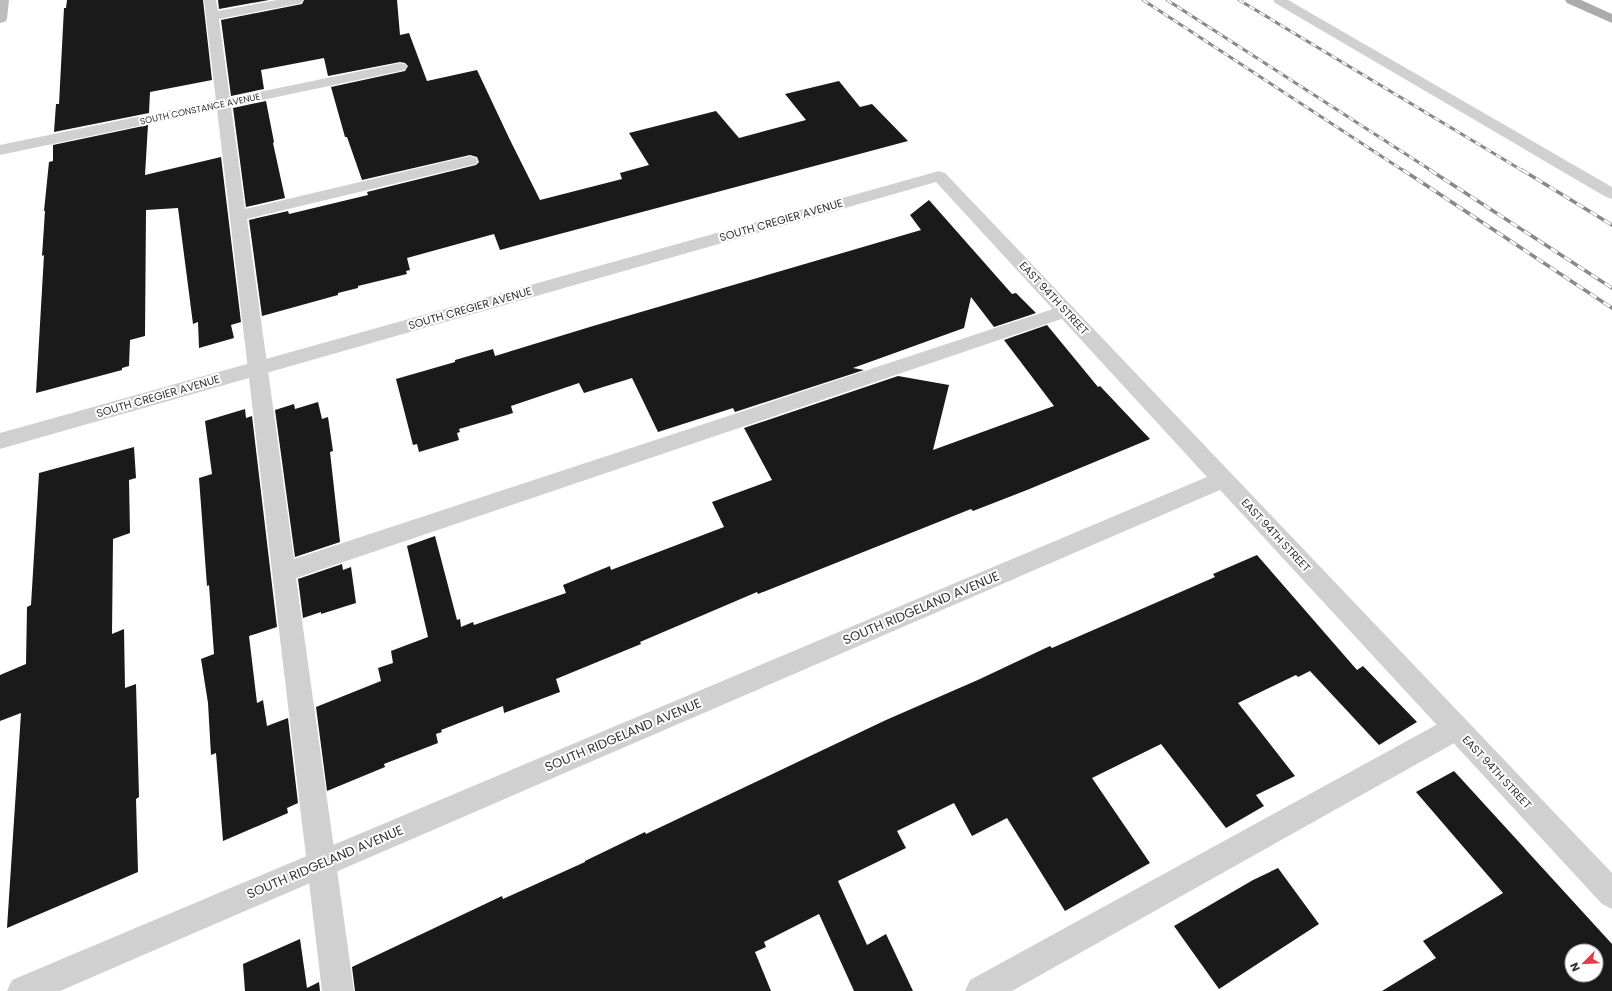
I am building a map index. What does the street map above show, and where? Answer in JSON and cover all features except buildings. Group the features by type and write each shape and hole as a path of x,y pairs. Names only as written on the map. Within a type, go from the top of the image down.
{"main road":[{"path":"1571,0 1612,19"}],"street":[{"path":"0,20 3,0"},
{"path":"297,0 211,8 338,991"},
{"path":"1279,0 1612,194"},
{"name":"SOUTH CONSTANCE AVENUE","path":"0,150 400,67"},
{"path":"238,216 470,161"},
{"name":"EAST 94TH STREET","path":"939,176 1612,894"},
{"name":"SOUTH CREGIER AVENUE","path":"0,441 939,176"},
{"path":"284,572 1066,311"},
{"name":"SOUTH RIDGELAND AVENUE","path":"23,991 1224,479"},
{"path":"980,991 1456,728"}],"railway":[{"path":"1143,0 1404,171"},
{"path":"1167,0 1432,171"},
{"path":"1239,0 1523,171"},
{"path":"1403,170 1612,308"},
{"path":"1430,170 1612,288"},
{"path":"1522,170 1612,225"}]}
